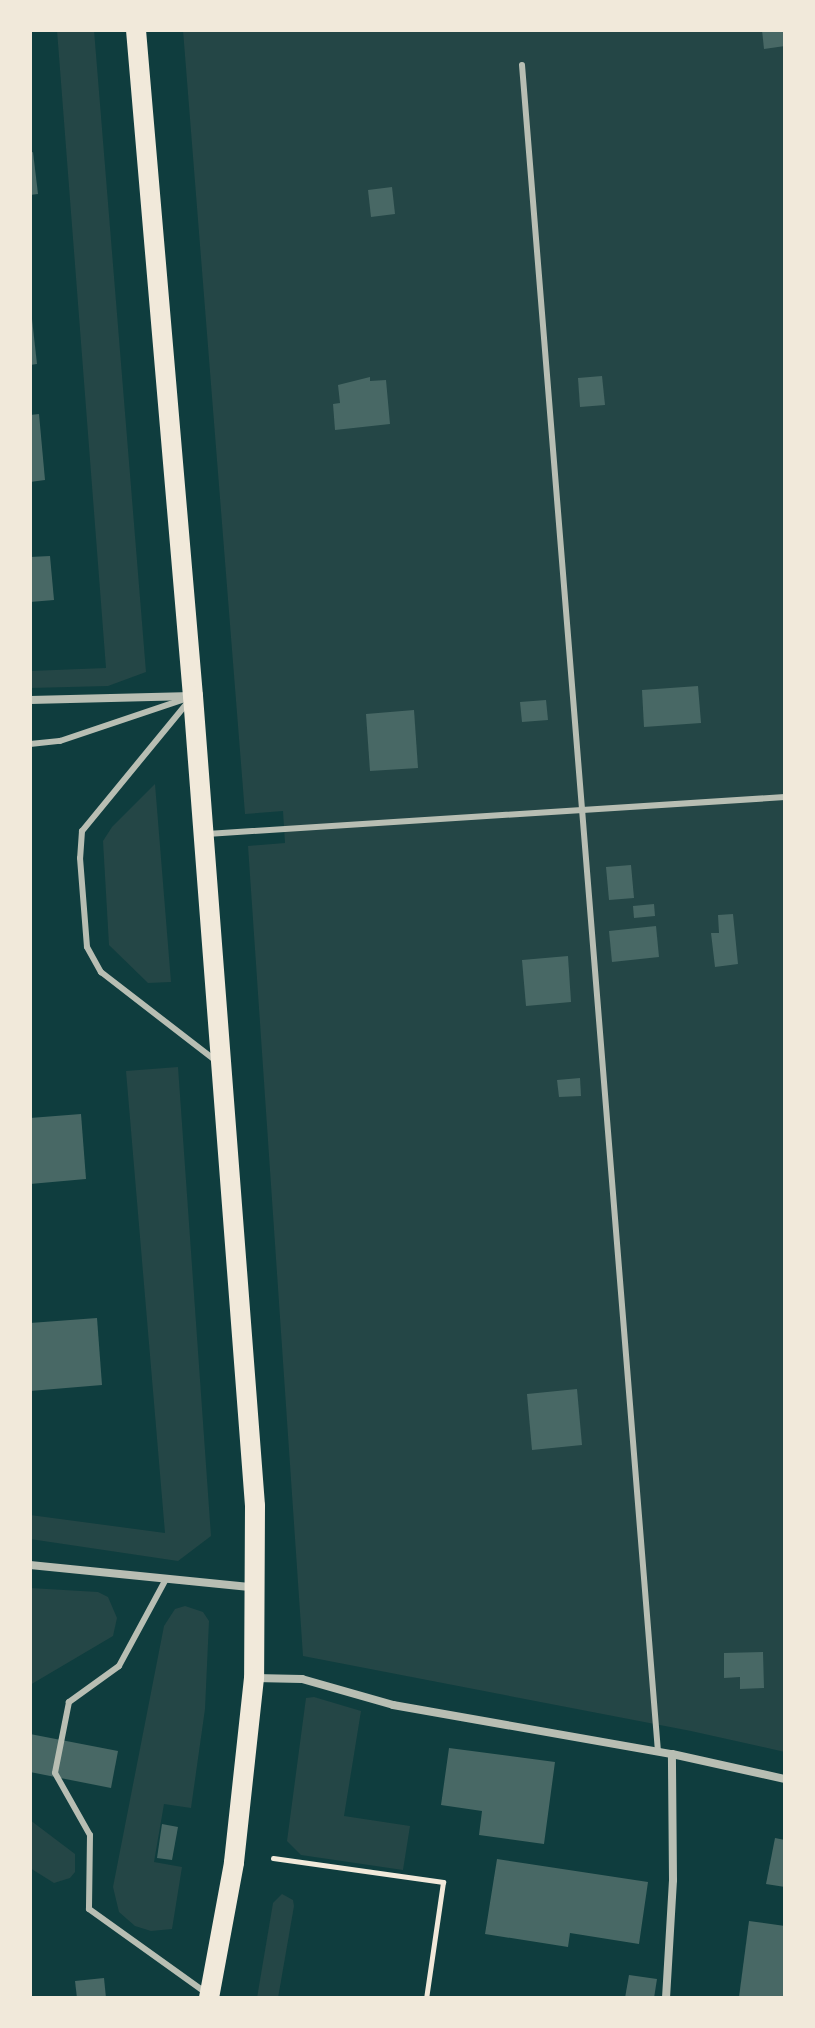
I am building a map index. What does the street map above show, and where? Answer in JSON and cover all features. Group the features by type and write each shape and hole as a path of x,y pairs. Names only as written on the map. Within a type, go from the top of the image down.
{"main road":[{"path":"136,30 193,696 255,1506 254,1678 234,1863 209,1997"}],"street":[{"path":"30,700 193,696"},
{"path":"30,1565 256,1588"},
{"path":"254,1678 302,1679 393,1705 658,1751 785,1779"},
{"path":"666,1998 673,1880 672,1754"}],"lane":[{"path":"522,65 658,1751"},
{"path":"30,744 60,741 193,696"},
{"path":"193,696 82,831 80,858 87,947 101,972 221,1065"},
{"path":"203,835 785,797"},
{"path":"166,1579 119,1666 69,1702 55,1773 90,1835 89,1909 209,1997"}],"path":[{"path":"273,1858 443,1882 426,1998"}],"shaded area":[{"path":"57,30 94,30 146,672 108,686 30,688 30,671 106,668"},
{"path":"183,30 785,30 785,1752 303,1656 248,846 285,843 283,811 245,814"},
{"path":"155,784 171,982 148,983 109,945 103,841 112,827"},
{"path":"178,1067 211,1536 178,1561 30,1539 30,1515 165,1533 126,1071"},
{"path":"30,1588 98,1592 108,1597 117,1618 113,1636 30,1685"},
{"path":"185,1606 203,1612 209,1621 205,1709 191,1808 164,1804 154,1862 182,1867 172,1929 151,1931 135,1926 119,1912 113,1887 164,1626 175,1609"},
{"path":"314,1697 361,1711 344,1816 410,1826 403,1870 301,1855 287,1841 306,1698"},
{"path":"30,1820 75,1854 75,1872 70,1878 54,1883 30,1868"},
{"path":"282,1894 293,1900 294,1906 278,1998 257,1998 273,1903"}],"building":[{"path":"762,30 785,30 785,46 764,49"},
{"path":"33,152 38,194 30,195 30,153"},
{"path":"392,187 395,214 371,217 368,190"},
{"path":"30,301 37,364 30,365"},
{"path":"602,376 605,405 580,407 578,378"},
{"path":"370,377 370,381 386,380 390,424 335,430 333,404 340,403 338,385"},
{"path":"39,414 45,480 30,482 30,415"},
{"path":"50,556 54,600 30,602 30,557"},
{"path":"698,686 701,723 644,727 642,690"},
{"path":"546,700 548,720 522,722 520,702"},
{"path":"414,710 418,768 370,771 366,714"},
{"path":"631,865 634,898 609,900 606,867"},
{"path":"654,904 655,916 634,918 633,906"},
{"path":"733,914 738,964 715,967 711,933 719,933 718,915"},
{"path":"656,926 659,957 612,962 609,931"},
{"path":"568,956 571,1002 526,1006 522,960"},
{"path":"580,1078 581,1096 559,1097 557,1080"},
{"path":"81,1114 86,1179 30,1184 30,1118"},
{"path":"97,1318 102,1385 30,1391 30,1323"},
{"path":"577,1389 582,1445 532,1450 527,1394"},
{"path":"763,1652 764,1688 740,1689 740,1677 724,1678 724,1653"},
{"path":"30,1734 118,1751 111,1788 30,1772"},
{"path":"449,1748 555,1762 544,1844 479,1835 482,1811 441,1805"},
{"path":"162,1824 178,1827 172,1860 157,1858"},
{"path":"775,1838 785,1840 785,1887 766,1884"},
{"path":"497,1859 648,1882 639,1944 570,1933 568,1947 485,1934"},
{"path":"749,1921 785,1926 785,1998 739,1997"},
{"path":"629,1975 657,1979 654,1998 625,1998"},
{"path":"104,1978 106,1998 77,1998 75,1981"}]}
